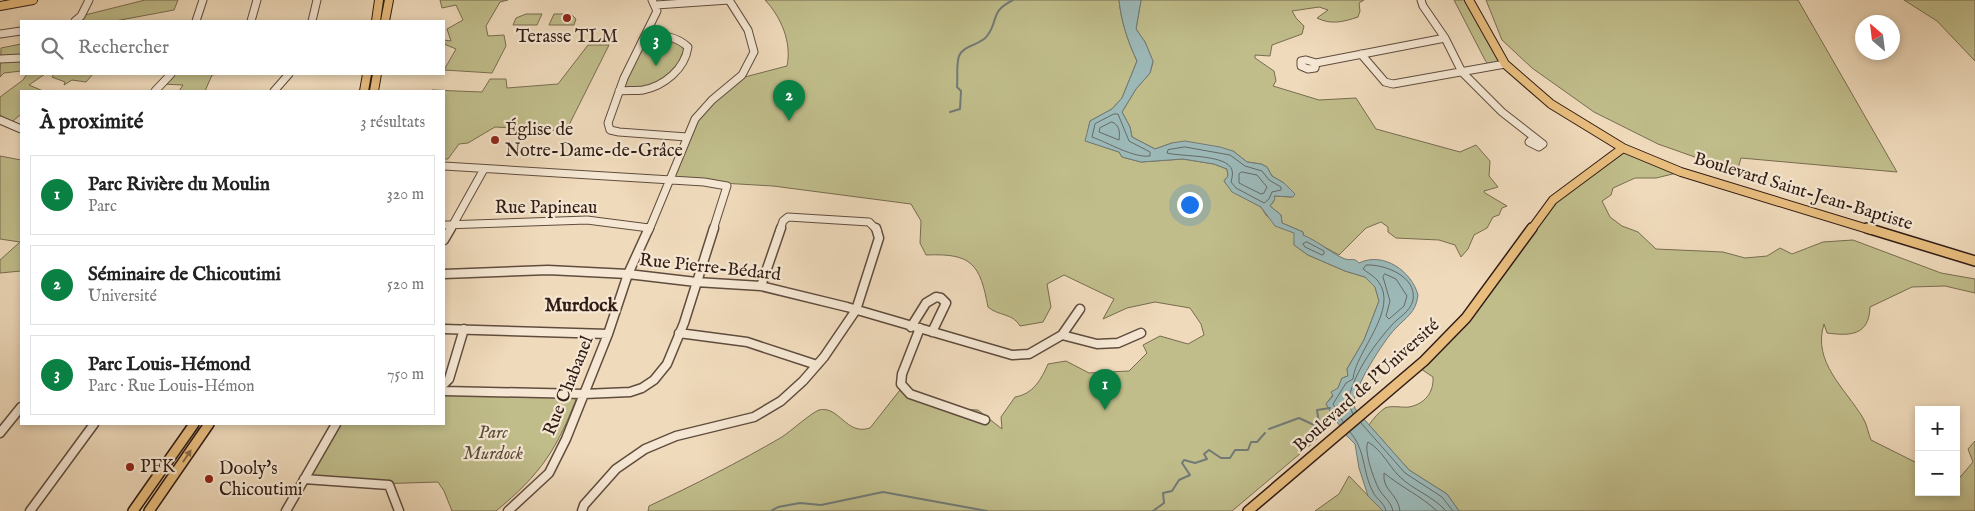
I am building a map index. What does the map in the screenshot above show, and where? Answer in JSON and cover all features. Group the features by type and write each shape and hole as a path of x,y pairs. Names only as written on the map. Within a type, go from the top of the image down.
{"main road":[{"path":"0,6 33,0"},
{"path":"376,20 379,0"},
{"path":"385,20 389,0"},
{"name":"Boulevard Saint-Jean-Baptiste","path":"1469,0 1505,64 1551,104 1623,148 1681,172 1975,261"},
{"path":"364,90 367,75"},
{"path":"374,90 377,75"},
{"name":"Boulevard de l'Université","path":"1248,511 1424,361 1466,318 1553,200 1623,148"},
{"path":"133,511 193,425"},
{"path":"149,511 208,425"}],"street":[{"path":"76,20 81,16 89,0"},
{"path":"196,20 203,0"},
{"path":"251,20 258,0"},
{"path":"312,20 317,0"},
{"path":"687,137 619,132 610,130 608,122 619,91 657,11 654,3 729,0"},
{"name":"Rue Chabanel","path":"508,511 549,473 566,439 608,334 628,274 639,253 695,119 712,100 742,75 754,52 748,30 729,0"},
{"path":"1421,0 1423,6 1445,38 1462,72 1502,112 1534,137"},
{"path":"0,34 20,31"},
{"path":"619,91 643,90 659,83 680,69 688,55 688,47 682,41 664,35 646,34"},
{"path":"1316,63 1445,38"},
{"path":"1361,54 1385,82 1393,84 1505,64"},
{"path":"0,59 20,58"},
{"path":"156,90 170,75"},
{"path":"275,90 288,75"},
{"path":"0,120 20,129"},
{"path":"445,166 669,180 727,186 679,333 667,364 654,380 642,388 630,392 584,394 445,391"},
{"path":"445,238 484,170"},
{"path":"582,511 584,505 616,469 646,449 676,436 754,417 781,401 803,381 817,365 856,310 879,238 875,225 869,222 788,217 783,221 761,286"},
{"name":"Rue Papineau","path":"445,225 587,220 649,228"},
{"name":"Rue Pierre-Bédard","path":"445,274 548,270 628,274 696,282 761,286 856,310 1012,355 1029,354 1062,335"},
{"path":"932,332 946,303 942,298 936,296 930,298 923,306 902,374 901,384 910,394 985,420"},
{"path":"1080,309 1062,335 1097,344 1118,344 1142,333"},
{"path":"445,328 608,334"},
{"path":"445,383 449,379 464,329"},
{"path":"679,333 747,342 817,365"},
{"path":"0,433 20,408"},
{"path":"30,511 93,425"},
{"path":"286,511 335,425"},
{"path":"304,479 389,485 399,511"}],"green space":[{"path":"145,0 178,0 174,10 120,20 76,20 81,16"},
{"path":"440,0 508,0 500,2 486,26 488,36 504,35 506,46 492,73 445,70 456,49 445,44 445,40 451,41 447,29 463,20 456,5 442,8"},
{"path":"765,0 1119,0 1125,31 1137,61 1122,98 1112,109 1090,121 1086,141 1119,152 1122,157 1141,162 1183,159 1214,164 1227,169 1228,176 1224,181 1232,191 1261,207 1266,215 1279,227 1295,233 1294,245 1308,255 1345,271 1365,277 1375,287 1379,301 1364,340 1347,369 1348,376 1342,378 1338,388 1326,404 1334,417 1314,442 1232,511 648,511 649,506 716,473 782,437 819,410 832,412 855,428 870,428 900,390 955,409 978,410 1002,429 1001,417 1015,397 1027,393 1036,385 1048,364 1066,361 1089,373 1129,371 1147,353 1143,345 1160,336 1188,344 1204,335 1201,324 1190,308 1155,302 1127,308 1103,319 1114,299 1064,275 1047,284 1051,307 1043,322 1020,326 1013,319 988,307 981,280 971,264 964,259 954,256 926,255 920,243 921,221 911,204 773,186 669,180 695,119 737,79 787,66 788,48 784,30 776,14"},
{"path":"1141,0 1364,0 1359,3 1360,11 1358,17 1342,21 1327,22 1317,18 1328,10 1319,7 1292,11 1304,26 1302,34 1272,45 1270,56 1255,55 1255,58 1274,71 1276,81 1273,86 1319,100 1356,98 1376,129 1460,152 1476,145 1490,161 1489,176 1498,187 1484,191 1485,193 1507,206 1502,208 1499,215 1493,217 1487,228 1474,235 1468,249 1461,257 1455,245 1439,240 1396,238 1388,232 1388,227 1381,222 1366,228 1339,255 1303,235 1303,232 1282,223 1281,215 1270,206 1274,201 1273,196 1292,197 1295,194 1284,183 1272,176 1267,167 1247,162 1233,151 1172,143 1155,149 1132,137 1130,127 1122,112 1136,89 1150,73 1153,62 1145,42 1136,29"},
{"path":"1454,0 1469,0 1505,64 1491,68"},
{"path":"1486,0 1798,0 1897,172 1741,158 1737,172 1658,144 1594,112 1532,68 1502,40"},
{"path":"1904,0 1975,0 1975,61 1937,21"},
{"path":"526,14 542,14 537,25 513,25 516,18"},
{"path":"554,14 571,14 576,19 574,25 549,25"},
{"path":"646,34 664,35 688,47 680,69 643,90 619,91"},
{"path":"20,44 20,71 4,73 0,77 1,48"},
{"path":"588,45 609,45 566,131 495,127 468,143 459,144 448,159 445,159 445,91 482,92 490,79 506,79 507,88 558,84"},
{"path":"26,75 44,75 29,85 41,90 20,90 20,115 12,122 0,115 0,97 23,80"},
{"path":"53,75 92,75 86,82 72,80 64,85 65,82 52,77"},
{"path":"170,75 212,75 205,90 180,90 183,85 161,84"},
{"path":"1623,148 1681,172 1656,178 1635,178 1613,188 1611,195 1602,201 1610,217 1622,226 1638,232 1656,249 1723,252 1745,258 1767,256 1780,248 1792,254 1823,242 1853,240 1941,273 1975,279 1975,293 1945,286 1912,287 1870,307 1866,324 1857,332 1850,334 1827,333 1824,324 1821,338 1822,351 1826,363 1866,423 1871,440 1915,462 1915,496 1960,496 1960,477 1973,462 1968,449 1975,441 1975,511 1459,511 1447,494 1409,470 1369,425 1385,408 1409,407 1424,400 1432,388 1433,377 1418,367 1466,318 1553,200"},
{"path":"0,156 20,160 20,242 0,239"},
{"path":"20,242 20,271 0,273 0,260"},
{"name":"Parc Murdock","path":"445,391 578,394 563,430 546,459 525,485 496,511 452,511 438,482 374,484 307,479 336,425 445,425"},
{"path":"1349,476 1383,511 1315,511 1339,494"}],"water":[{"path":"1119,0 1141,0 1136,29 1145,42 1153,61 1150,73 1136,89 1122,112 1130,127 1132,137 1155,149 1185,141 1220,147 1233,151 1247,162 1267,167 1272,176 1284,183 1295,194 1293,197 1274,196 1275,199 1270,206 1281,215 1282,223 1303,232 1303,235 1345,259 1354,260 1359,263 1368,260 1387,262 1396,266 1410,279 1418,295 1415,306 1390,335 1377,354 1358,387 1354,405 1356,410 1409,470 1447,494 1459,511 1383,511 1368,496 1359,468 1355,444 1344,433 1326,404 1333,396 1331,392 1338,388 1342,378 1348,376 1347,369 1364,340 1379,301 1375,287 1365,277 1345,271 1308,255 1294,245 1294,233 1275,226 1261,207 1232,192 1224,181 1228,176 1227,169 1214,164 1183,159 1141,162 1122,157 1119,152 1085,141 1090,121 1112,109 1122,98 1137,61 1125,31"}],"waterway":[{"path":"950,112 960,109 961,91 957,87 958,63 961,52 984,39 991,31 997,13 1005,4 1013,0"},
{"path":"1269,429 1299,418 1314,425 1319,423 1317,410 1330,408"},
{"path":"1153,511 1164,503 1163,493 1172,491 1179,480 1190,475 1182,463 1184,460 1195,463 1207,459 1204,454 1209,450 1221,458 1230,458 1235,450 1248,450 1251,442 1257,442 1265,433"},
{"path":"771,511 778,507 800,503 821,505 883,492 987,511"}],"place":[{"name":"Terasse TLM","path":"567,18"},
{"name":"Parc Louis-Hémond","path":"656,66"},
{"name":"Séminaire de Chicoutimi","path":"789,121"},
{"name":"Église de Notre-Dame-de-Grâce","path":"495,140"},
{"name":"Parc Rivière du Moulin","path":"1105,410"},
{"name":"PFK","path":"130,467"},
{"name":"Dooly's Chicoutimi","path":"209,479"}],"district":[{"name":"Murdock","path":"581,306"}]}
